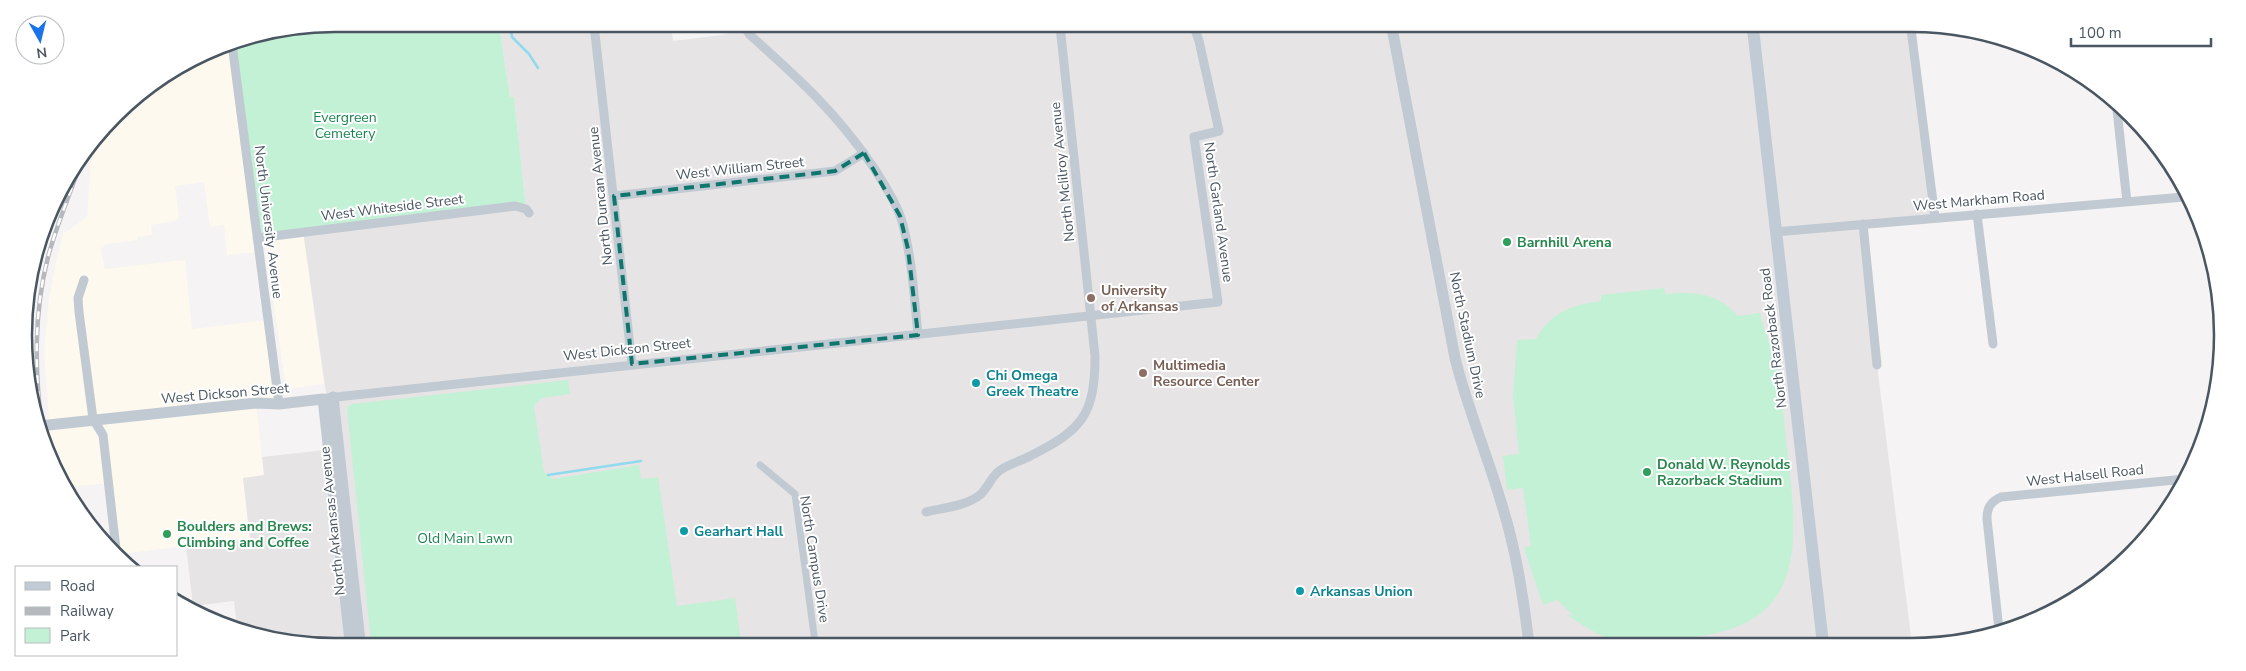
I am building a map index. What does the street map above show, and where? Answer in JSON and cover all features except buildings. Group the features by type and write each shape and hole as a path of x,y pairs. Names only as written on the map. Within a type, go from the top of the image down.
{"main road":[{"name":"North Razorback Road","path":"1753,32 1822,638"}],"street":[{"name":"North Duncan Avenue","path":"595,32 632,364"},
{"path":"748,32 809,87 838,118 864,153 891,195 900,216 908,249 918,335"},
{"name":"North McIilroy Avenue","path":"926,512 966,503 980,494 999,471 1050,446 1073,430 1085,413 1094,392 1096,356 1061,32"},
{"name":"North Garland Avenue","path":"1196,32 1219,131 1194,137 1218,302"},
{"name":"North Stadium Drive","path":"1393,32 1454,358 1463,394 1501,501 1512,541 1522,585 1528,638"},
{"path":"1911,32 1935,218"},
{"name":"North University Avenue","path":"233,51 279,404"},
{"path":"2117,114 2127,202"},
{"name":"West William Street","path":"614,196 835,171 864,153"},
{"name":"West Markham Road","path":"1776,232 2180,197"},
{"name":"West Whiteside Street","path":"257,238 515,206 526,209 529,212"},
{"path":"1977,214 1993,344"},
{"path":"1863,224 1877,365"},
{"path":"84,280 78,298 93,419 103,435 115,543"},
{"name":"West Dickson Street","path":"46,425 256,403 279,404 632,364 1218,302"},
{"name":"North Arkansas Avenue","path":"328,398 350,638"},
{"name":"North Arkansas Avenue","path":"328,398 359,638"},
{"name":"North Campus Drive","path":"760,465 795,494 814,638"},
{"name":"West Halsell Road","path":"1998,625 1987,519 1990,504 2001,497 2177,480"}],"highlighted area":[{"path":"864,153 900,216 908,249 918,335 632,364 614,196 835,171"}],"shaded area":[{"name":"University of Arkansas","path":"500,32 672,32 673,41 733,32 1911,32 1935,218 1863,224 1877,365 1911,638 316,638 276,633 236,621 234,601 198,605 193,603 186,546 250,538 243,478 264,475 262,457 334,449 303,231 526,209 514,97 510,97"},
{"path":"233,51 259,252 227,255 224,225 210,227 204,182 175,186 179,217 176,221 151,225 152,235 137,237 137,240 106,244 101,249 105,269 185,260 192,329 267,320 279,404 256,404 264,475 243,478 250,538 125,553 115,543 108,483 73,487 64,470 50,436 44,351 49,299 56,262 63,234 87,217 91,161 95,151 121,121 151,95 184,73"},
{"path":"304,237 324,384 286,389 265,242"}],"green space":[{"name":"Evergreen Cemetery","path":"500,32 510,97 514,97 526,209 257,238 233,51 276,38 316,33"},
{"name":"Donald W. Reynolds Razorback Stadium","path":"1664,288 1665,294 1686,293 1714,298 1731,308 1738,316 1760,313 1776,360 1781,389 1791,489 1792,549 1787,575 1776,598 1757,616 1731,629 1685,638 1607,638 1566,614 1574,616 1557,600 1543,605 1524,548 1531,546 1523,488 1507,490 1503,456 1519,454 1513,396 1517,340 1536,339 1555,316 1572,307 1601,301 1601,295"},
{"name":"Old Main Lawn","path":"568,380 570,394 542,398 534,406 544,472 553,479 639,465 641,479 658,477 677,606 735,598 740,638 371,638 347,408 352,404"}],"waterway":[{"path":"511,32 512,37 529,54 538,68"},
{"path":"548,475 641,461"}],"railway":[{"path":"39,399 37,344 43,279 51,246 73,184"}],"place":[{"name":"Barnhill Arena","path":"1507,242"},
{"name":"University of Arkansas","path":"1091,298"},
{"name":"Multimedia Resource Center","path":"1143,373"},
{"name":"Chi Omega Greek Theatre","path":"976,383"},
{"name":"Donald W. Reynolds Razorback Stadium","path":"1647,472"},
{"name":"Gearhart Hall","path":"684,531"},
{"name":"Boulders and Brews: Climbing and Coffee","path":"167,534"},
{"name":"Arkansas Union","path":"1300,591"}]}
